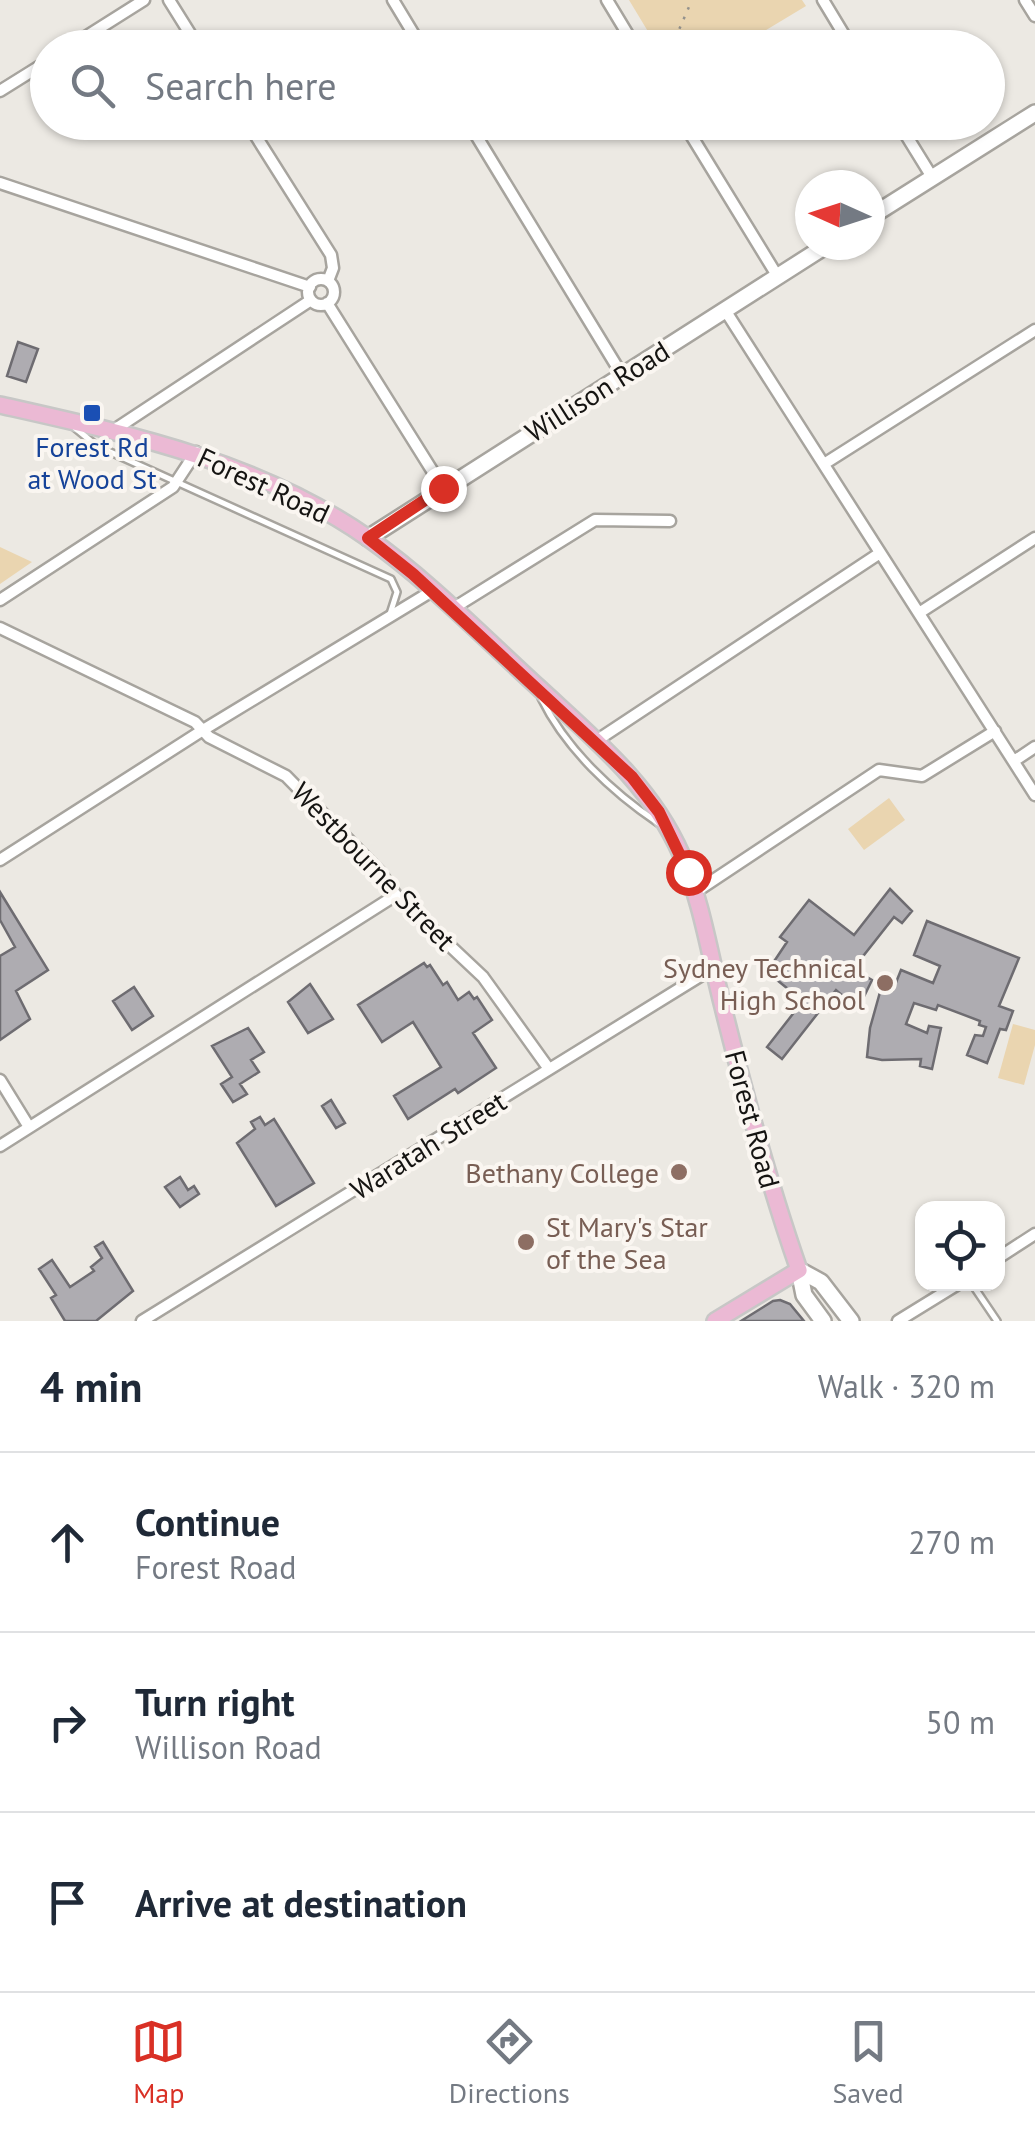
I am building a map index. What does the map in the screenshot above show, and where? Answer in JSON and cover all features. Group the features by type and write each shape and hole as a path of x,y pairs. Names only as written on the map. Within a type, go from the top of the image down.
{"main road":[{"path":"1005,132 1035,113"},
{"path":"885,207 992,140"},
{"name":"Willison Road","path":"368,538 803,260"},
{"name":"Forest Road","path":"0,405 196,452 271,483 368,538 596,741 646,794 669,830 694,893 752,1118 804,1295 822,1321"},
{"path":"715,1321 799,1270 821,1282 850,1321"}],"street":[{"path":"96,30 144,0"},
{"path":"157,0 167,0 187,30"},
{"path":"393,0 411,30"},
{"path":"607,0 625,30"},
{"path":"823,0 841,30"},
{"path":"1025,0 1035,16"},
{"path":"0,91 30,72"},
{"path":"258,140 330,255 333,268 328,282"},
{"path":"479,140 622,375"},
{"path":"693,140 778,276"},
{"path":"909,140 932,177"},
{"path":"0,183 310,287"},
{"path":"310,287 320,280 328,282 334,292 327,303"},
{"path":"310,287 311,300"},
{"path":"311,300 327,303"},
{"path":"114,430 311,300"},
{"path":"327,303 443,488"},
{"path":"724,310 1035,795"},
{"path":"824,464 1035,330"},
{"path":"0,600 178,483 196,452"},
{"path":"452,610 596,520 670,521"},
{"path":"919,612 1035,538"},
{"path":"596,741 880,552"},
{"path":"0,860 202,730 432,591"},
{"name":"Westbourne Street","path":"0,628 195,722 208,737 286,776 380,872 396,894 484,977 549,1069"},
{"path":"694,893 879,770 922,776 995,731"},
{"path":"1014,762 1035,747"},
{"path":"0,1146 396,894"},
{"name":"Waratah Street","path":"142,1321 714,968"},
{"path":"0,1080 29,1127"},
{"path":"1005,1253 1035,1234"},
{"path":"898,1321 947,1291"}],"lane":[{"path":"66,420 97,446 344,556 395,584 396,600 389,616"},
{"path":"535,685 556,727 576,749 630,804 669,830"},
{"path":"977,1291 997,1321"}],"path":[{"path":"679,30 692,0"}],"shaded area":[{"path":"629,0 802,0 806,6 766,30 647,30"},
{"path":"0,547 32,562 0,584"},
{"path":"889,798 905,820 864,850 848,829"},
{"path":"1013,1024 1035,1030 1024,1085 998,1078"}],"building":[{"path":"18,342 38,349 26,382 7,376"},
{"path":"890,889 912,911 902,923 894,917 853,969 872,980 858,1009 836,990 782,1059 767,1047 803,1001 767,972 787,942 780,937 809,900 854,935"},
{"path":"0,892 48,970 16,991 30,1019 0,1040 0,956 15,947 0,920"},
{"path":"927,921 1019,958 999,1006 1013,1011 1006,1030 1000,1029 987,1063 967,1055 975,1035 983,1036 986,1027 979,1025 980,1021 938,1005 936,1010 914,1003 906,1024 927,1033 929,1026 941,1028 932,1069 920,1066 921,1059 867,1057 882,985 893,990 901,970 933,983 940,966 914,955"},
{"path":"424,963 430,965 443,985 447,982 458,1000 469,992 474,999 477,997 492,1020 473,1033 496,1068 408,1119 394,1096 441,1067 413,1022 382,1042 358,1005"},
{"path":"310,984 333,1019 308,1033 288,1002"},
{"path":"134,987 153,1016 132,1030 113,1001"},
{"path":"248,1028 264,1052 251,1060 259,1072 240,1084 247,1094 233,1102 221,1084 232,1077 212,1046"},
{"path":"331,1100 345,1123 336,1128 322,1106"},
{"path":"260,1117 265,1125 274,1119 314,1183 276,1206 237,1143 255,1129 251,1122"},
{"path":"180,1177 188,1190 194,1186 199,1194 180,1207 165,1187"},
{"path":"103,1242 133,1291 96,1321 65,1321 51,1298 56,1295 39,1269 52,1260 70,1287 94,1271 91,1267 102,1258 95,1247"},
{"path":"773,1301 790,1304 804,1321 741,1321"}],"place":[{"name":"Forest Rd at Wood St","path":"92,413"},
{"name":"Sydney Technical High School","path":"885,983"},
{"name":"Bethany College","path":"679,1172"},
{"name":"St Mary's Star of the Sea","path":"526,1242"}],"route":[{"path":"443,488 368,538 413,574 632,777 659,812 688,872"}]}
